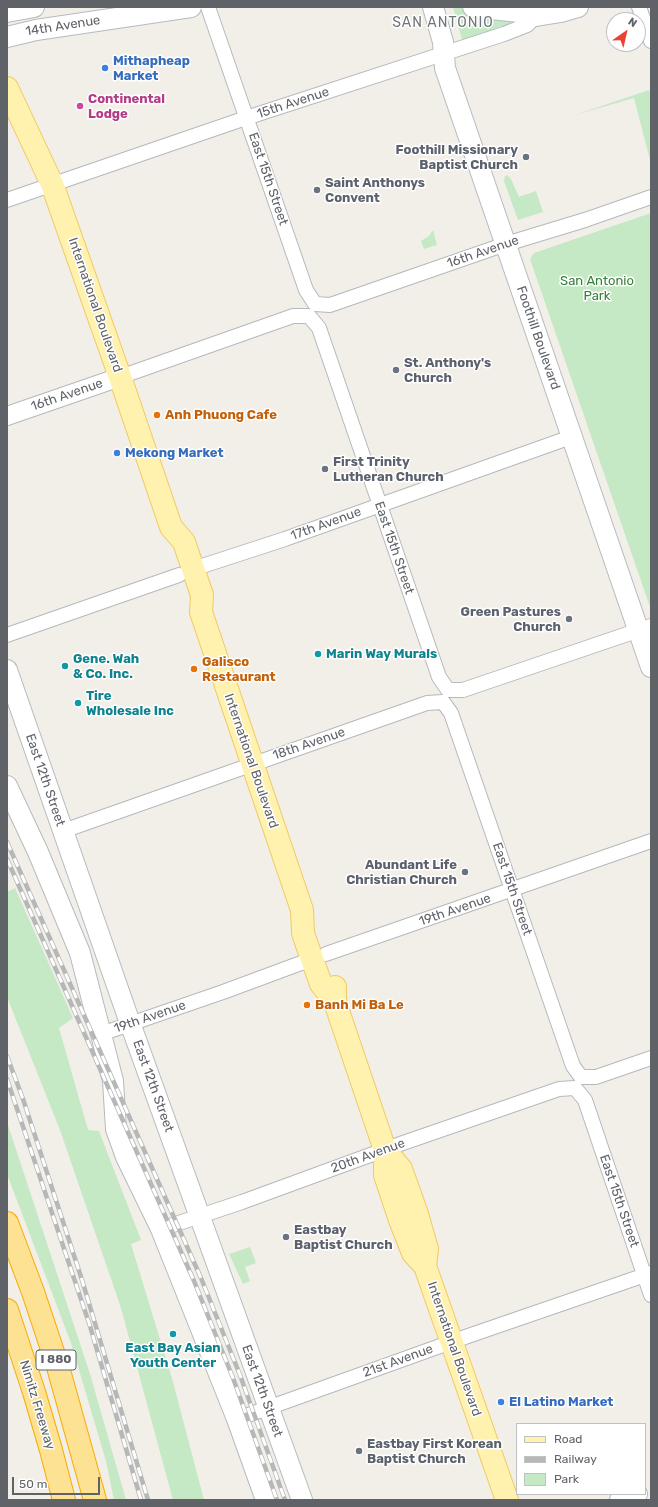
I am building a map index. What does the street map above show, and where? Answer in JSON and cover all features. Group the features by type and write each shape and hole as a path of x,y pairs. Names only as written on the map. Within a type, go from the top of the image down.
{"highway":[{"name":"I 880","path":"7,1223 33,1292 58,1367 95,1500"},
{"name":"Nimitz Freeway","path":"7,1310 43,1421 64,1500"}],"main road":[{"name":"14th Avenue","path":"7,12 34,7"},
{"name":"14th Avenue","path":"7,37 113,13 191,7"},
{"name":"Foothill Boulevard","path":"433,7 443,42 445,68 572,437 645,628 651,667"},
{"path":"474,7 519,12 536,16"},
{"name":"15th Avenue","path":"536,16 561,12 578,7"},
{"name":"International Boulevard","path":"7,88 52,184 171,527 184,542 186,572 202,595 201,612 302,910 303,933 335,980 335,1002 385,1150 384,1175 413,1254 425,1266 507,1500"},
{"name":"East 12th Street","path":"7,670 130,1023 302,1500"},
{"path":"7,786 41,859 80,953 113,1081 116,1129 126,1157 161,1228 237,1419 266,1500"},
{"path":"620,1500 634,1495"}],"street":[{"name":"East 15th Street","path":"208,7 578,1083 648,1275 651,1294"},
{"path":"639,7 651,41"},
{"name":"15th Avenue","path":"7,200 246,118 512,31 527,25 536,16"},
{"name":"16th Avenue","path":"7,416 293,316 330,305 506,244 585,220 651,196"},
{"name":"17th Avenue","path":"7,635 285,539 379,504 572,437"},
{"name":"18th Avenue","path":"63,830 645,628"},
{"name":"19th Avenue","path":"101,1034 223,992 319,956 512,891 651,841"},
{"name":"20th Avenue","path":"161,1228 288,1186 385,1150 651,1058"},
{"name":"21st Avenue","path":"237,1419 451,1342 648,1275"}],"green space":[{"path":"453,7 503,7 522,20 496,28 487,34 463,43"},
{"path":"649,90 651,95 651,164 634,98 575,115"},
{"path":"508,175 519,197 536,191 543,212 518,220 504,181 505,176"},
{"name":"San Antonio Park","path":"651,213 650,607 530,259 534,253"},
{"path":"433,230 437,245 424,249 421,241 429,236"},
{"path":"15,888 73,1018 59,1028 88,1130 99,1131 141,1240 131,1244 173,1382 204,1500 173,1500 121,1308 60,1130 7,997 7,892"},
{"path":"7,1122 90,1374 126,1500 114,1500 106,1461 71,1343 7,1174"},
{"path":"250,1247 256,1263 245,1267 250,1281 243,1284 229,1254"}],"railway":[{"path":"7,842 201,1278 240,1375 285,1500"},
{"path":"7,859 194,1281 233,1378 277,1500"},
{"path":"7,1056 23,1099 82,1280 148,1500"},
{"path":"7,1079 90,1326 141,1500"}],"place":[{"name":"Mithapheap Market","path":"105,68"},
{"name":"Continental Lodge","path":"80,106"},
{"name":"Foothill Missionary Baptist Church","path":"526,157"},
{"name":"Saint Anthonys Convent","path":"317,190"},
{"name":"St. Anthony's Church","path":"396,370"},
{"name":"Anh Phuong Cafe","path":"157,415"},
{"name":"Mekong Market","path":"117,453"},
{"name":"First Trinity Lutheran Church","path":"325,469"},
{"name":"Green Pastures Church","path":"569,619"},
{"name":"Marin Way Murals","path":"318,654"},
{"name":"Gene. Wah & Co. Inc.","path":"65,666"},
{"name":"Galisco Restaurant","path":"194,669"},
{"name":"Tire Wholesale Inc","path":"78,703"},
{"name":"Abundant Life Christian Church","path":"465,872"},
{"name":"Banh Mi Ba Le","path":"307,1005"},
{"name":"Eastbay Baptist Church","path":"286,1237"},
{"name":"East Bay Asian Youth Center","path":"173,1334"},
{"name":"El Latino Market","path":"501,1402"},
{"name":"Eastbay First Korean Baptist Church","path":"359,1451"}],"district":[{"name":"SAN ANTONIO","path":"443,23"}]}
